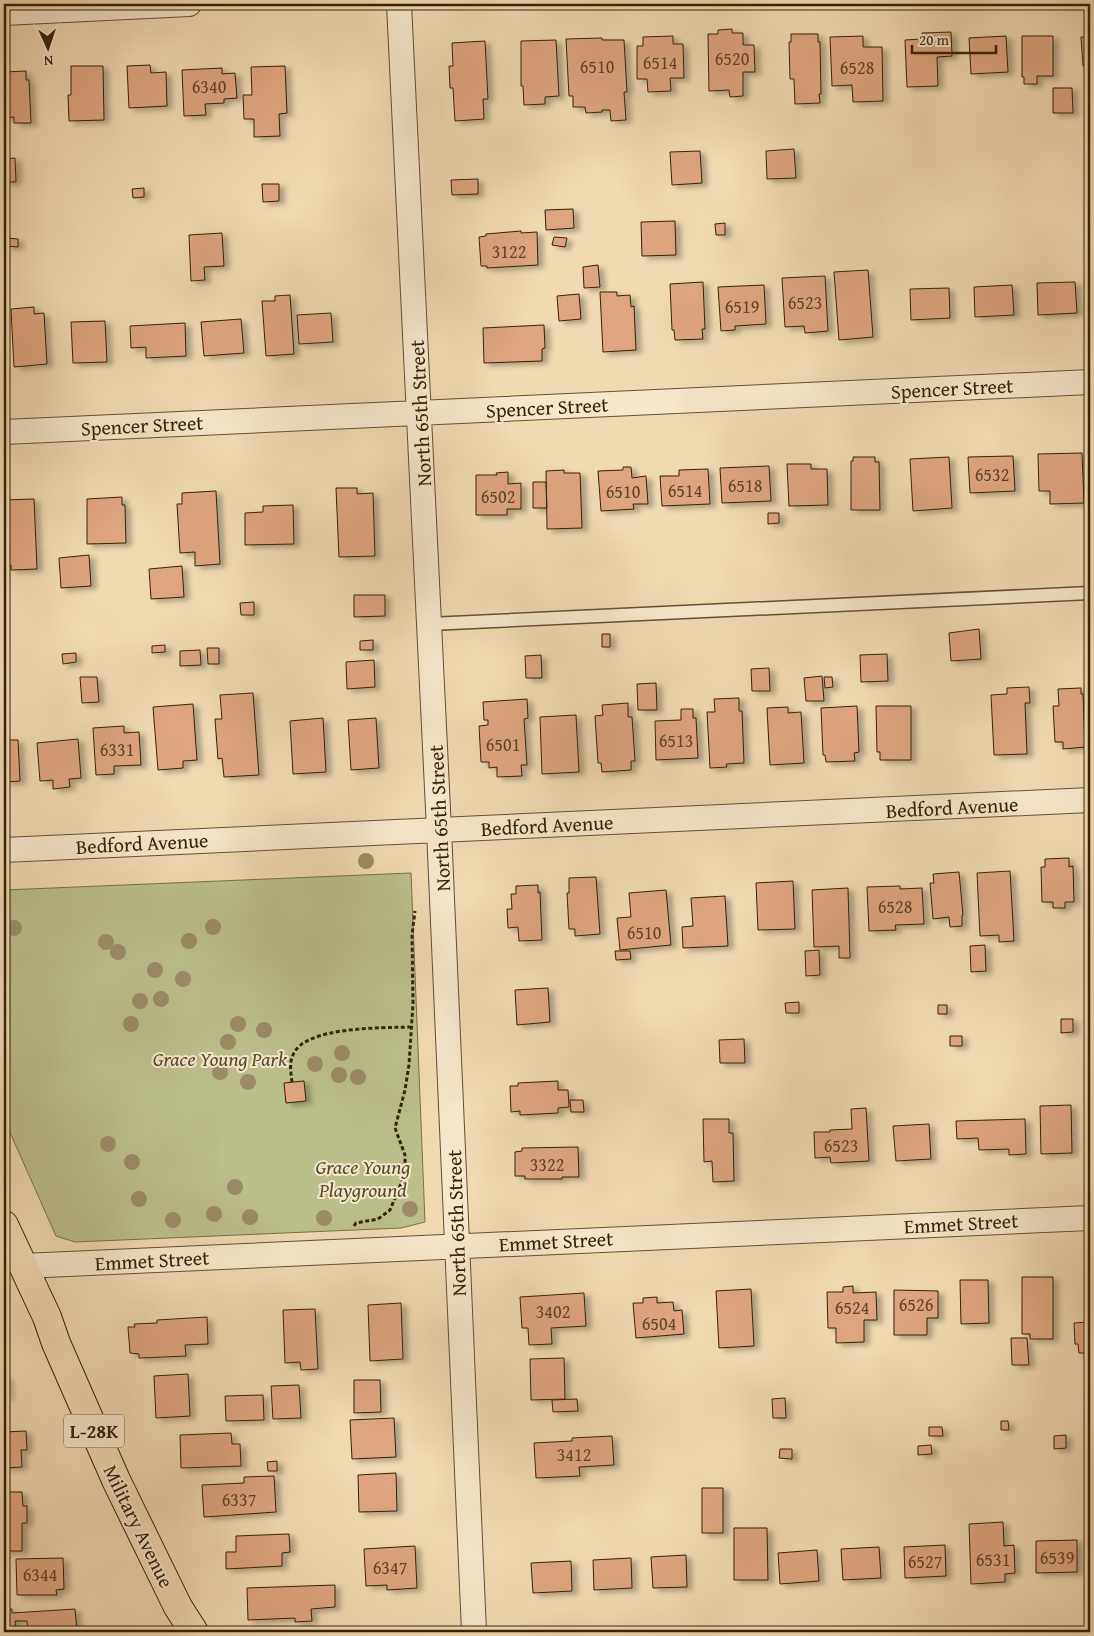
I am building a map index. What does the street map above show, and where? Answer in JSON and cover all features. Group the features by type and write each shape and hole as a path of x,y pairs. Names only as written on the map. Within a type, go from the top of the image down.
{"main road":[{"name":"Military Avenue","path":"4,1225 47,1317 56,1343 116,1480 178,1607 194,1632"}],"street":[{"path":"4,13 189,4"},
{"name":"North 65th Street","path":"399,4 440,830 474,1632"},
{"name":"Spencer Street","path":"4,432 1090,382"},
{"name":"Bedford Avenue","path":"4,850 1090,800"},
{"name":"Emmet Street","path":"23,1266 1090,1218"}],"lane":[{"path":"430,624 1090,593"}],"path":[{"path":"354,1234 356,1222 378,1219 390,1210 403,1179 405,1169 405,1155 395,1128 406,1082 413,1003 412,935 415,905"},
{"path":"292,1082 290,1062 293,1053 308,1040 329,1032 410,1027"}],"green space":[{"name":"Grace Young Park","path":"411,873 425,1222 401,1228 75,1242 56,1236 4,1119 4,890"}],"building":[{"path":"732,29 732,33 743,33 743,45 754,45 755,72 743,72 743,96 730,97 729,90 709,91 708,34 718,34 718,30"},
{"path":"951,32 952,56 937,57 938,86 907,87 905,40 922,39 922,33"},
{"path":"791,34 818,34 818,42 820,42 820,103 795,104 794,79 790,79 789,42 791,42"},
{"path":"673,36 673,44 683,44 684,78 670,78 671,91 648,92 647,79 637,79 637,46 643,46 643,37"},
{"path":"863,36 863,47 882,47 883,101 853,102 852,85 832,86 830,37"},
{"path":"1006,36 1008,72 971,74 969,38"},
{"path":"1022,36 1053,36 1053,76 1037,76 1037,84 1024,84 1024,77 1022,77"},
{"path":"1081,37 1090,37 1090,65 1083,66"},
{"path":"602,38 602,40 624,40 627,92 624,92 626,120 611,121 610,110 586,113 585,107 573,107 573,96 569,96 566,39"},
{"path":"556,40 559,96 545,97 545,104 524,105 523,86 521,86 521,41"},
{"path":"485,41 488,99 483,99 484,119 455,121 453,88 450,88 449,66 453,66 452,43"},
{"path":"150,65 151,73 166,72 167,106 129,108 127,66"},
{"path":"71,66 103,66 104,120 69,121 68,95 71,95"},
{"path":"285,66 287,113 279,114 280,136 254,137 254,119 244,119 243,95 252,95 251,67"},
{"path":"222,68 222,74 235,73 237,98 224,99 224,103 205,104 206,115 184,116 182,70"},
{"path":"26,71 26,80 29,80 31,123 14,123 14,117 4,118 4,72"},
{"path":"1053,88 1072,88 1073,113 1053,113"},
{"path":"794,149 796,178 767,179 766,151"},
{"path":"700,151 702,183 672,185 670,152"},
{"path":"15,158 16,182 4,182 4,159"},
{"path":"478,179 478,194 452,195 451,180"},
{"path":"262,184 279,184 279,201 263,202"},
{"path":"144,188 144,197 133,198 132,189"},
{"path":"573,209 574,228 546,230 545,210"},
{"path":"675,221 676,255 642,256 641,222"},
{"path":"725,223 725,235 716,235 715,224"},
{"path":"521,231 521,233 537,232 538,265 487,268 487,266 481,266 479,237 486,236 486,234"},
{"path":"222,233 224,266 204,267 205,280 191,281 189,235"},
{"path":"554,237 567,238 565,247 552,245"},
{"path":"6,238 18,239 18,247 5,246"},
{"path":"598,265 600,287 584,288 583,267"},
{"path":"868,270 873,337 839,340 834,272"},
{"path":"825,276 828,331 805,333 804,326 785,327 782,278"},
{"path":"703,282 705,329 702,329 703,339 675,340 674,330 672,330 670,284"},
{"path":"1075,282 1077,313 1038,315 1037,283"},
{"path":"764,285 766,324 735,326 735,330 721,331 718,287"},
{"path":"1012,285 1014,315 975,317 974,287"},
{"path":"949,288 950,318 911,320 910,289"},
{"path":"600,292 617,292 617,296 630,295 631,307 634,306 636,350 603,352"},
{"path":"579,294 581,319 559,321 557,296"},
{"path":"290,295 294,354 266,356 262,301 275,301 275,296"},
{"path":"34,307 34,314 44,313 47,364 14,367 11,309"},
{"path":"331,313 333,342 299,344 297,315"},
{"path":"241,319 244,353 204,356 201,322"},
{"path":"105,321 107,362 73,363 71,322"},
{"path":"185,323 186,356 146,358 146,347 131,348 130,326"},
{"path":"544,325 545,348 542,349 542,361 484,363 483,328"},
{"path":"1082,453 1084,503 1050,504 1050,491 1039,491 1038,454"},
{"path":"1013,456 1015,491 970,493 968,457"},
{"path":"853,457 875,457 875,462 879,462 880,510 851,510 851,461 853,461"},
{"path":"949,457 952,508 913,511 910,459"},
{"path":"787,464 811,464 811,469 827,469 828,505 789,506"},
{"path":"769,466 771,501 722,503 720,468"},
{"path":"623,467 631,467 632,478 646,476 648,504 633,504 634,509 601,511 598,471 623,470"},
{"path":"708,469 710,504 662,506 660,476 679,476 679,470"},
{"path":"564,470 564,473 580,473 582,528 547,529 546,471"},
{"path":"508,472 508,484 521,483 521,509 507,509 507,515 476,515 476,475 497,475 496,473"},
{"path":"533,482 546,482 547,508 533,508"},
{"path":"336,488 357,488 357,494 373,493 375,556 339,557"},
{"path":"216,491 220,564 195,566 195,552 180,553 177,504 182,504 182,493"},
{"path":"122,497 122,505 125,505 126,543 87,544 87,499"},
{"path":"34,499 37,569 11,570 11,565 4,565 4,500"},
{"path":"293,505 294,544 245,545 245,513 263,512 263,506"},
{"path":"768,513 779,513 779,523 768,524"},
{"path":"89,555 91,586 61,588 59,558"},
{"path":"182,566 184,597 151,599 149,569"},
{"path":"354,595 385,595 385,616 354,617"},
{"path":"254,602 254,615 241,615 240,603"},
{"path":"979,629 981,659 951,661 949,633"},
{"path":"602,634 610,634 610,647 602,647"},
{"path":"373,640 373,650 360,650 360,641"},
{"path":"165,645 165,652 152,653 152,646"},
{"path":"207,648 219,648 219,664 208,664"},
{"path":"200,650 201,665 180,666 180,651"},
{"path":"76,653 76,662 63,664 62,654"},
{"path":"887,654 888,681 861,682 860,655"},
{"path":"541,655 542,678 526,678 525,656"},
{"path":"374,660 375,687 347,689 346,662"},
{"path":"769,668 770,691 752,691 751,669"},
{"path":"822,676 824,701 806,701 804,678"},
{"path":"80,677 97,677 99,702 82,703"},
{"path":"824,677 832,677 833,687 825,688"},
{"path":"656,683 657,710 638,710 637,684"},
{"path":"1029,687 1030,703 1025,703 1027,754 994,755 991,695 1007,694 1007,688"},
{"path":"1081,688 1081,694 1083,694 1085,747 1063,749 1063,742 1055,742 1053,706 1059,706 1058,689"},
{"path":"253,693 259,775 224,777 222,758 218,759 215,719 222,719 220,695"},
{"path":"739,698 739,711 742,711 744,763 726,764 727,767 710,768 707,712 715,712 714,699"},
{"path":"527,699 528,718 524,719 527,765 521,765 522,776 497,777 497,767 489,768 489,762 481,762 479,726 488,725 488,720 484,720 483,702"},
{"path":"628,703 628,717 632,717 635,761 631,761 631,770 602,772 601,763 598,763 595,716 603,715 602,705"},
{"path":"193,704 197,760 183,761 183,768 158,770 153,707"},
{"path":"857,706 859,752 854,753 855,761 826,762 825,755 823,755 821,708"},
{"path":"876,706 911,706 911,760 880,760 880,752 877,752"},
{"path":"788,707 788,713 801,712 804,763 770,765 767,708"},
{"path":"681,709 693,709 693,718 696,718 698,758 656,760 655,721 681,720"},
{"path":"576,715 579,772 542,774 540,717"},
{"path":"323,718 326,772 293,774 290,721"},
{"path":"376,718 379,768 351,770 348,720"},
{"path":"124,726 124,733 139,732 141,765 114,766 114,774 96,775 93,728"},
{"path":"78,739 81,778 69,779 70,787 53,789 53,780 40,781 37,743"},
{"path":"4,740 18,740 20,781 4,782"},
{"path":"1069,858 1069,867 1073,866 1074,902 1065,902 1065,908 1053,908 1053,902 1042,902 1041,867 1045,867 1045,859"},
{"path":"1010,871 1014,941 999,942 999,935 980,936 977,873"},
{"path":"959,872 963,915 962,926 950,927 949,917 933,919 930,883 934,883 933,874"},
{"path":"596,877 600,934 575,936 575,929 569,929 567,893 569,893 569,878"},
{"path":"793,881 795,929 758,930 756,883"},
{"path":"538,885 542,940 519,941 518,927 508,928 507,909 512,909 511,894 516,894 516,886"},
{"path":"900,886 900,889 922,888 924,924 895,925 896,930 869,931 867,887"},
{"path":"848,888 850,958 839,958 839,946 814,947 812,890"},
{"path":"666,890 671,945 620,950 617,918 631,917 629,893"},
{"path":"725,896 728,946 683,948 682,927 693,926 691,898"},
{"path":"985,945 986,971 971,972 970,946"},
{"path":"819,950 820,975 806,976 805,951"},
{"path":"615,951 630,951 631,959 616,960"},
{"path":"548,988 550,1022 517,1025 515,990"},
{"path":"799,1002 799,1013 786,1013 785,1003"},
{"path":"938,1005 947,1005 947,1014 938,1014"},
{"path":"1061,1019 1073,1019 1073,1032 1061,1033"},
{"path":"950,1036 962,1036 962,1046 950,1046"},
{"path":"744,1039 745,1063 720,1063 719,1040"},
{"path":"304,1081 306,1101 286,1103 284,1083"},
{"path":"558,1081 558,1090 568,1090 569,1107 558,1108 558,1113 520,1115 520,1111 511,1112 510,1086 518,1086 518,1083"},
{"path":"570,1100 583,1100 584,1112 571,1112"},
{"path":"1071,1105 1072,1153 1041,1154 1040,1106"},
{"path":"1090,1105 1090,1153 1089,1153 1087,1106"},
{"path":"866,1108 869,1161 831,1163 830,1157 815,1158 814,1132 852,1129 851,1109"},
{"path":"703,1119 729,1119 729,1133 733,1133 734,1181 713,1182 712,1161 704,1162"},
{"path":"1025,1119 1026,1154 1009,1155 1009,1149 979,1150 978,1138 957,1139 956,1121"},
{"path":"929,1124 931,1159 896,1161 893,1126"},
{"path":"578,1147 579,1177 525,1179 525,1176 515,1176 515,1152 522,1151 522,1148"},
{"path":"1022,1277 1053,1277 1053,1339 1030,1339 1030,1334 1022,1334"},
{"path":"960,1280 988,1280 989,1323 961,1324"},
{"path":"853,1286 853,1293 876,1292 877,1320 864,1320 864,1342 836,1343 836,1328 828,1328 827,1292 843,1292 843,1287"},
{"path":"751,1289 754,1346 719,1348 716,1291"},
{"path":"894,1290 938,1291 938,1318 927,1318 927,1335 894,1335"},
{"path":"584,1293 586,1326 551,1328 552,1344 529,1345 528,1328 522,1328 520,1297"},
{"path":"657,1297 657,1303 673,1302 674,1311 682,1310 684,1334 636,1338 633,1303 643,1303 643,1298"},
{"path":"401,1303 403,1359 370,1361 368,1305"},
{"path":"315,1309 318,1369 301,1370 300,1362 285,1363 283,1310"},
{"path":"207,1317 208,1344 185,1345 186,1356 139,1358 139,1354 130,1353 128,1327 135,1327 134,1324 157,1323 157,1320"},
{"path":"1088,1322 1088,1353 1079,1353 1078,1344 1075,1344 1074,1323"},
{"path":"1011,1338 1027,1338 1029,1365 1012,1365"},
{"path":"564,1358 565,1399 531,1400 530,1359"},
{"path":"188,1374 190,1416 156,1418 154,1376"},
{"path":"4,1377 7,1377 8,1397 4,1397"},
{"path":"354,1380 380,1380 381,1412 354,1413"},
{"path":"299,1385 301,1418 273,1419 271,1386"},
{"path":"263,1395 264,1420 226,1421 225,1396"},
{"path":"785,1398 786,1418 773,1418 772,1399"},
{"path":"577,1399 578,1411 553,1412 552,1400"},
{"path":"394,1418 396,1457 352,1459 350,1420"},
{"path":"1001,1421 1008,1421 1009,1430 1001,1430"},
{"path":"929,1427 942,1427 943,1436 929,1436"},
{"path":"26,1431 27,1450 21,1450 22,1467 4,1468 4,1432"},
{"path":"231,1433 232,1444 240,1444 241,1466 181,1468 180,1435"},
{"path":"1066,1435 1066,1448 1054,1449 1054,1436"},
{"path":"612,1436 614,1465 579,1467 580,1476 536,1478 534,1443 572,1441 572,1438"},
{"path":"931,1445 932,1454 918,1455 918,1446"},
{"path":"780,1449 792,1449 792,1459 779,1458"},
{"path":"277,1461 277,1471 268,1471 267,1462"},
{"path":"396,1473 397,1511 359,1512 358,1475"},
{"path":"274,1476 276,1512 204,1517 202,1485 244,1483 244,1477"},
{"path":"702,1488 723,1488 723,1533 702,1533"},
{"path":"4,1492 22,1492 23,1506 27,1506 27,1523 22,1523 22,1551 4,1551"},
{"path":"1003,1522 1004,1546 1014,1545 1015,1573 1005,1574 1005,1582 971,1584 969,1524"},
{"path":"734,1528 767,1528 768,1580 734,1580"},
{"path":"289,1534 290,1552 282,1553 282,1566 226,1569 226,1552 236,1552 236,1536"},
{"path":"1077,1540 1077,1572 1036,1573 1036,1541"},
{"path":"945,1545 946,1576 905,1578 904,1547"},
{"path":"415,1546 417,1588 387,1590 387,1585 366,1586 364,1549"},
{"path":"879,1547 881,1578 843,1580 841,1549"},
{"path":"817,1550 819,1581 780,1584 778,1553"},
{"path":"686,1555 687,1587 653,1588 651,1557"},
{"path":"63,1558 64,1589 56,1590 57,1595 17,1595 16,1559"},
{"path":"631,1558 632,1588 594,1590 593,1560"},
{"path":"571,1561 572,1591 533,1593 531,1563"},
{"path":"335,1585 335,1607 311,1609 312,1621 295,1622 295,1618 248,1620 247,1588"},
{"path":"4,1609 12,1609 12,1613 75,1609 77,1632 28,1632 27,1621 15,1621 16,1632 4,1632"}],"park label":[{"name":"Grace Young Playground","path":"363,1178"}]}
